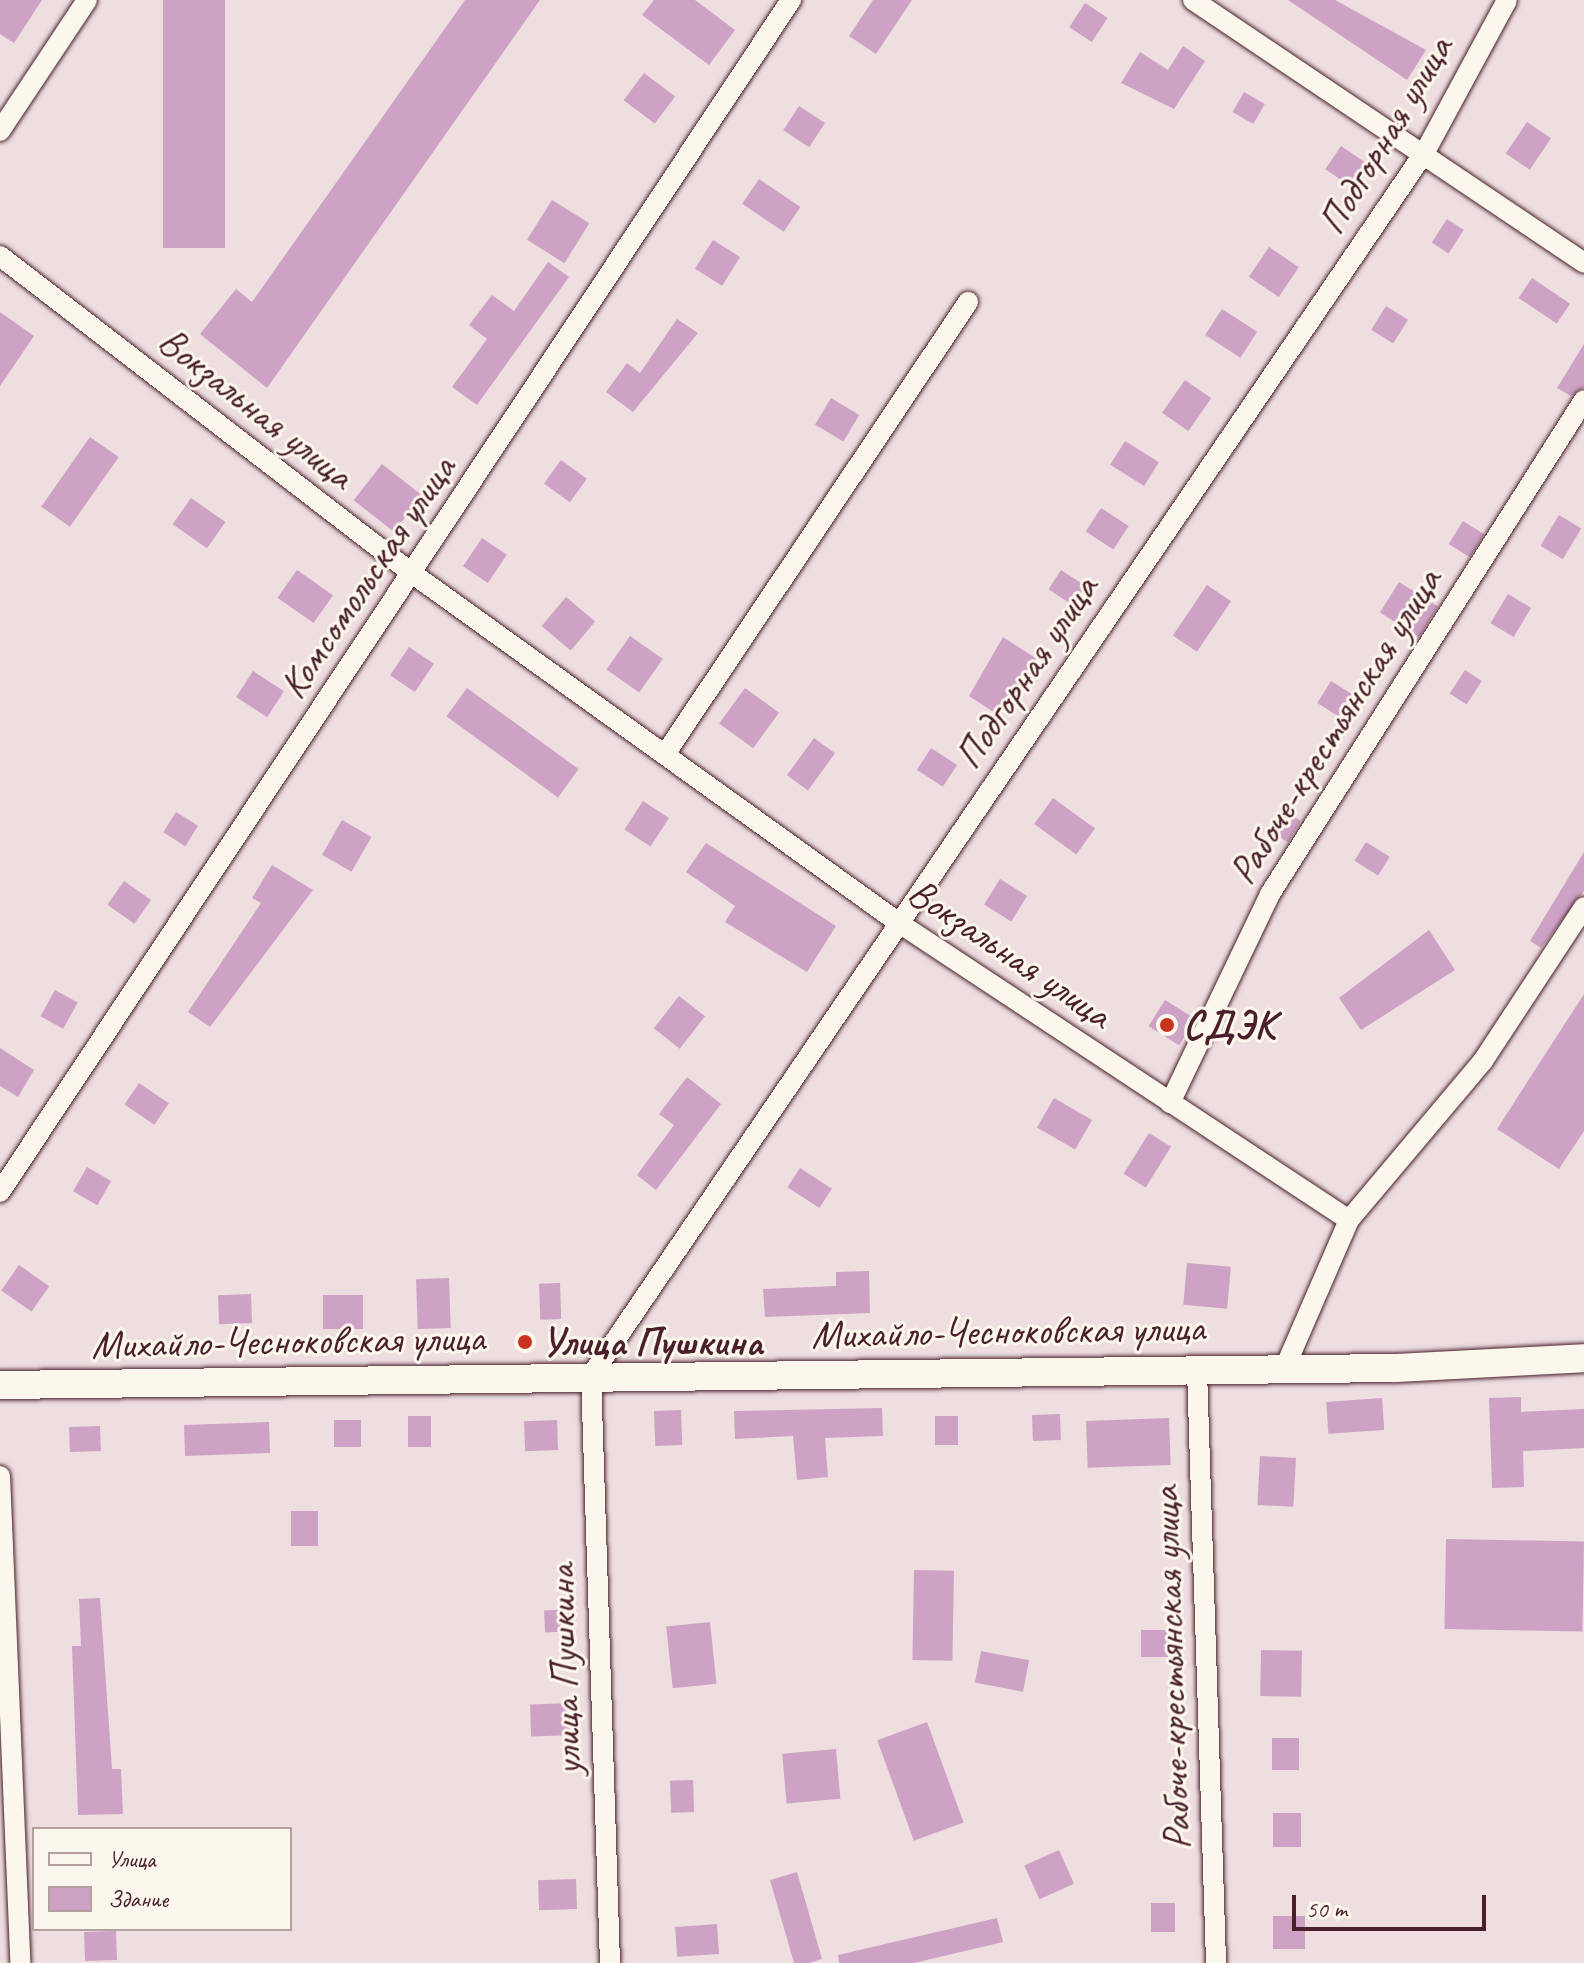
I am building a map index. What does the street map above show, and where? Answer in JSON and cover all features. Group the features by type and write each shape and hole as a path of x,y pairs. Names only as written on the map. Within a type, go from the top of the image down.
{"main road":[{"name":"Михайло-Чесноковская улица","path":"0,1385 1197,1370 1584,1358"}],"street":[{"path":"0,131 87,0"},
{"name":"Комсомольская улица","path":"0,1192 413,574 791,0"},
{"path":"1193,0 1426,150 1584,263"},
{"name":"Подгорная улица","path":"591,1376 1426,150 1507,0"},
{"name":"Вокзальная улица","path":"0,256 413,574 899,923 1349,1220"},
{"path":"666,753 968,302"},
{"name":"Рабоче-крестьянская улица","path":"1170,1103 1270,894 1584,400"},
{"path":"1285,1367 1349,1220 1483,1061 1584,907"},
{"name":"Рабоче-крестьянская улица","path":"1197,1370 1216,1963"},
{"name":"улица Пушкина","path":"591,1376 610,1963"},
{"path":"0,1476 20,1963"}],"building":[{"path":"0,0 42,0 14,43 0,34"},
{"path":"163,0 225,0 225,248 163,248"},
{"path":"465,0 540,0 267,388 200,334 236,289 252,302"},
{"path":"654,0 695,0 735,30 709,65 642,15"},
{"path":"873,0 912,0 876,54 849,36"},
{"path":"1288,0 1335,0 1426,50 1407,80"},
{"path":"1085,3 1108,18 1092,42 1069,27"},
{"path":"1183,46 1205,61 1174,109 1121,83 1140,52 1168,70"},
{"path":"644,73 675,96 655,124 624,100"},
{"path":"1244,92 1265,104 1253,124 1232,112"},
{"path":"799,106 825,123 809,147 783,130"},
{"path":"1527,122 1551,138 1530,170 1506,154"},
{"path":"1341,146 1365,162 1349,185 1325,169"},
{"path":"759,179 800,207 784,232 742,204"},
{"path":"552,200 589,223 564,263 527,240"},
{"path":"1447,219 1464,230 1449,253 1432,242"},
{"path":"713,240 740,257 722,286 695,269"},
{"path":"1269,247 1299,267 1279,297 1249,277"},
{"path":"548,262 569,277 477,405 452,387 487,339 469,325 492,295 514,311"},
{"path":"1532,278 1570,304 1557,324 1519,298"},
{"path":"1386,306 1408,320 1393,344 1371,330"},
{"path":"1222,309 1257,332 1240,358 1205,335"},
{"path":"0,312 34,336 0,386"},
{"path":"677,319 698,333 633,412 606,392 627,363 640,373"},
{"path":"1584,344 1584,387 1571,396 1557,388"},
{"path":"1185,380 1211,398 1188,431 1162,413"},
{"path":"831,398 859,415 843,442 815,425"},
{"path":"90,437 119,457 70,527 41,507"},
{"path":"1125,441 1159,462 1144,486 1110,465"},
{"path":"561,460 587,479 570,502 544,483"},
{"path":"382,464 422,495 394,532 354,500"},
{"path":"191,498 225,522 207,548 173,524"},
{"path":"1101,508 1129,526 1113,549 1086,531"},
{"path":"1559,515 1581,528 1563,559 1540,546"},
{"path":"1463,521 1484,534 1470,557 1449,544"},
{"path":"482,538 507,555 488,583 463,566"},
{"path":"297,570 333,595 314,623 277,598"},
{"path":"1061,570 1086,586 1074,606 1048,589"},
{"path":"1399,582 1438,606 1419,637 1380,613"},
{"path":"1207,585 1231,601 1197,652 1173,636"},
{"path":"1508,594 1531,608 1514,637 1490,623"},
{"path":"566,597 595,621 571,651 542,626"},
{"path":"630,636 663,659 639,693 606,670"},
{"path":"1003,637 1037,659 995,713 969,696"},
{"path":"409,647 434,664 415,692 390,675"},
{"path":"1465,670 1482,681 1467,704 1450,693"},
{"path":"253,671 284,691 267,717 236,697"},
{"path":"1331,681 1358,698 1344,720 1317,703"},
{"path":"467,688 579,769 558,797 446,716"},
{"path":"745,688 779,713 753,748 719,724"},
{"path":"814,738 835,753 808,790 787,775"},
{"path":"931,748 957,765 943,787 917,770"},
{"path":"1053,798 1095,829 1076,854 1034,824"},
{"path":"643,801 669,818 650,846 624,830"},
{"path":"1281,809 1301,821 1288,842 1268,830"},
{"path":"176,812 198,826 185,846 163,832"},
{"path":"342,820 371,837 351,872 322,855"},
{"path":"1366,842 1390,857 1378,875 1354,861"},
{"path":"706,843 836,926 807,972 725,922 735,906 686,872"},
{"path":"1584,852 1584,891 1541,948 1530,941"},
{"path":"272,865 313,890 210,1027 188,1012 261,903 252,898"},
{"path":"1000,879 1027,896 1011,921 984,904"},
{"path":"124,881 151,900 134,924 107,905"},
{"path":"1429,930 1455,970 1361,1030 1339,998"},
{"path":"55,990 78,1003 63,1029 40,1016"},
{"path":"1584,994 1584,1131 1559,1169 1497,1129"},
{"path":"679,996 705,1016 680,1049 654,1028"},
{"path":"1165,1000 1196,1019 1179,1045 1149,1026"},
{"path":"0,1048 34,1070 18,1097 0,1086"},
{"path":"687,1077 721,1104 656,1190 637,1175 674,1125 659,1114"},
{"path":"139,1083 169,1103 154,1125 124,1105"},
{"path":"1054,1098 1092,1120 1075,1149 1037,1127"},
{"path":"1149,1133 1171,1147 1146,1187 1124,1174"},
{"path":"87,1167 111,1181 97,1205 73,1191"},
{"path":"800,1168 832,1189 819,1208 787,1187"},
{"path":"1187,1263 1231,1267 1227,1309 1183,1305"},
{"path":"19,1265 49,1286 32,1312 1,1290"},
{"path":"869,1271 870,1313 765,1317 763,1289 836,1286 836,1272"},
{"path":"449,1278 451,1328 418,1329 416,1279"},
{"path":"560,1283 561,1319 540,1320 539,1284"},
{"path":"251,1294 252,1323 219,1324 218,1295"},
{"path":"323,1295 363,1295 363,1329 323,1329"},
{"path":"1521,1397 1521,1412 1584,1409 1584,1448 1523,1451 1524,1487 1492,1488 1489,1398"},
{"path":"1382,1398 1384,1430 1328,1434 1326,1402"},
{"path":"882,1408 883,1436 825,1438 828,1477 797,1480 793,1436 735,1439 734,1411"},
{"path":"681,1410 682,1445 655,1446 654,1411"},
{"path":"1060,1414 1061,1440 1033,1441 1032,1415"},
{"path":"408,1416 431,1416 431,1447 408,1447"},
{"path":"935,1416 958,1416 958,1445 935,1445"},
{"path":"1169,1418 1171,1465 1088,1468 1086,1421"},
{"path":"334,1420 361,1420 361,1447 334,1447"},
{"path":"557,1420 558,1450 525,1451 524,1421"},
{"path":"269,1422 270,1453 185,1456 184,1425"},
{"path":"100,1426 101,1451 70,1452 69,1427"},
{"path":"1260,1456 1296,1458 1293,1507 1257,1505"},
{"path":"291,1511 318,1511 318,1546 291,1546"},
{"path":"1446,1539 1584,1541 1582,1631 1444,1629"},
{"path":"914,1570 954,1571 952,1661 912,1660"},
{"path":"100,1598 112,1769 121,1769 123,1814 78,1815 72,1646 81,1646 79,1599"},
{"path":"574,1609 575,1631 545,1633 544,1611"},
{"path":"710,1622 716,1684 673,1688 666,1627"},
{"path":"1141,1630 1168,1630 1168,1657 1141,1657"},
{"path":"1261,1650 1302,1651 1301,1697 1260,1696"},
{"path":"981,1651 1029,1660 1023,1692 975,1682"},
{"path":"574,1703 575,1735 531,1737 530,1705"},
{"path":"927,1722 964,1823 914,1841 877,1740"},
{"path":"1272,1738 1299,1738 1299,1770 1272,1770"},
{"path":"836,1749 840,1799 787,1804 782,1754"},
{"path":"693,1780 694,1812 671,1813 670,1781"},
{"path":"1273,1813 1301,1813 1301,1847 1273,1847"},
{"path":"1059,1850 1074,1884 1039,1899 1024,1865"},
{"path":"797,1872 822,1959 809,1963 794,1963 770,1880"},
{"path":"576,1879 577,1909 539,1910 538,1880"},
{"path":"1151,1903 1175,1903 1175,1932 1151,1932"},
{"path":"1273,1916 1305,1916 1305,1949 1273,1949"},
{"path":"997,1918 1003,1942 914,1963 839,1963 838,1955"},
{"path":"717,1924 719,1954 677,1957 675,1927"},
{"path":"116,1931 117,1960 85,1961 84,1932"}],"place":[{"name":"СДЭК","path":"1167,1025"},
{"name":"Улица Пушкина","path":"525,1342"}]}
